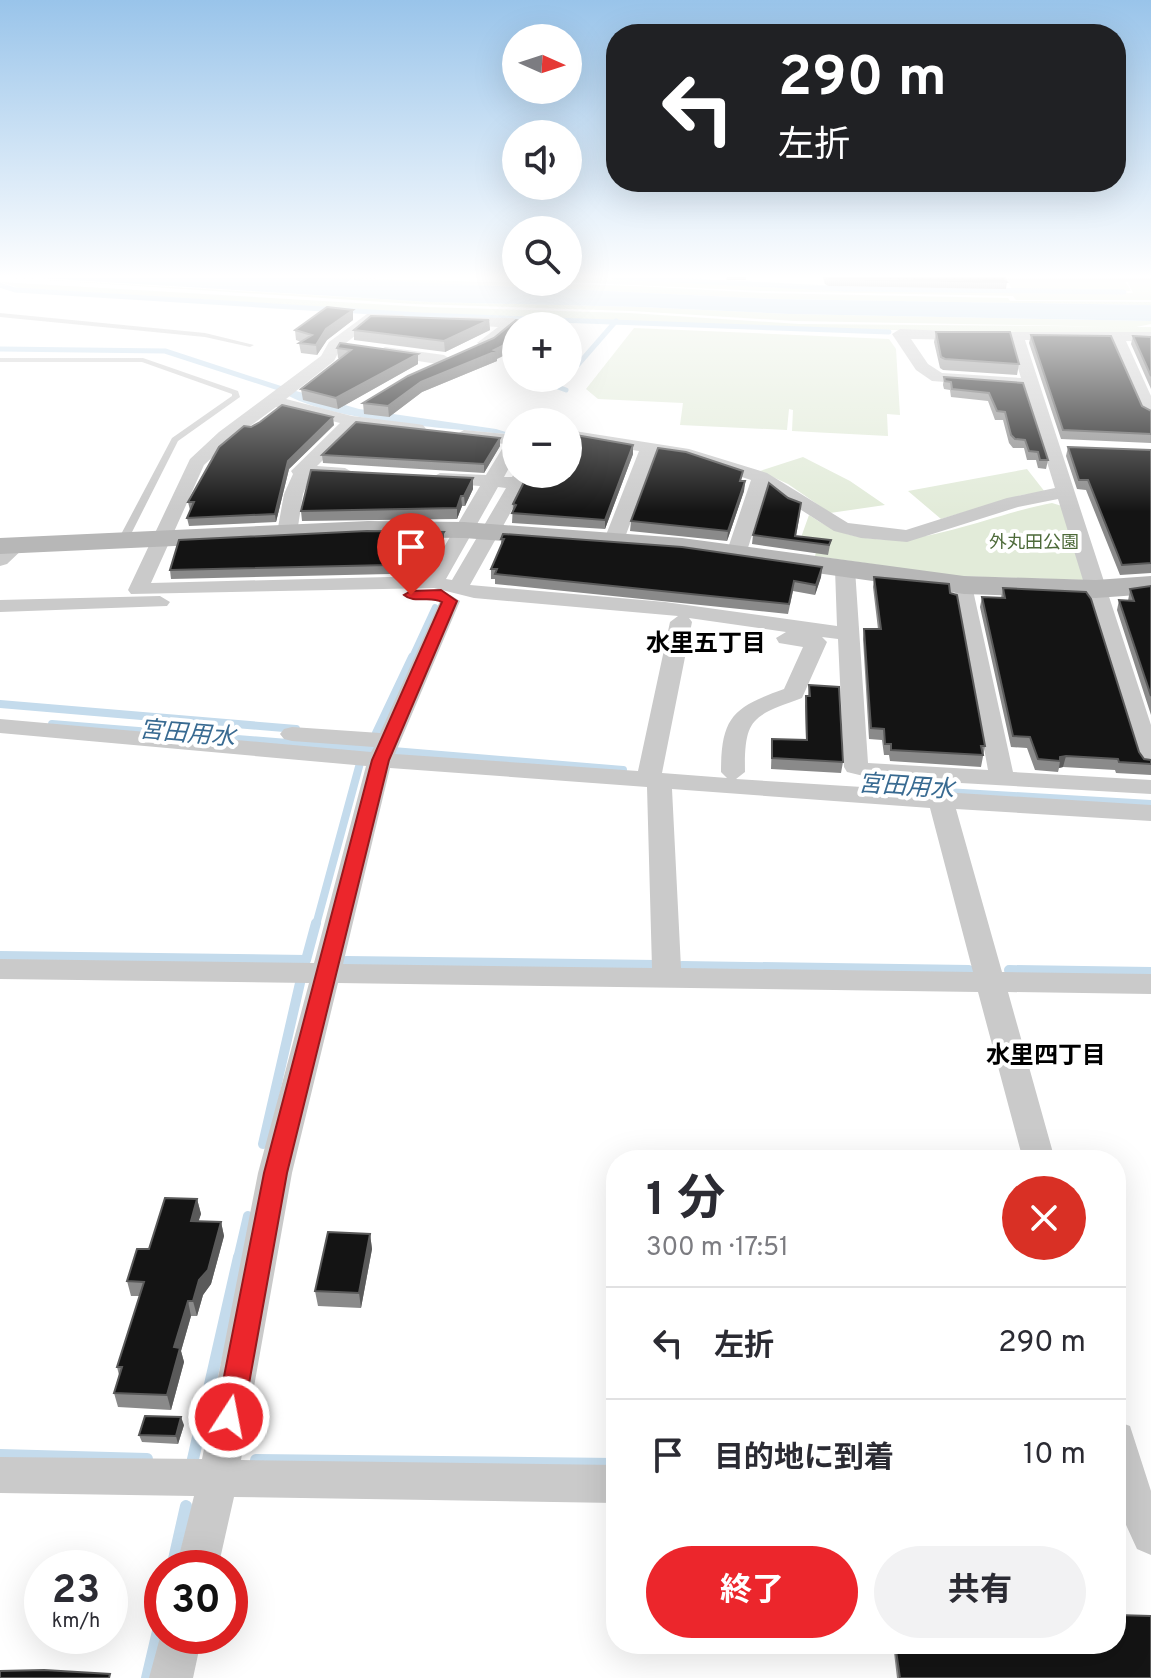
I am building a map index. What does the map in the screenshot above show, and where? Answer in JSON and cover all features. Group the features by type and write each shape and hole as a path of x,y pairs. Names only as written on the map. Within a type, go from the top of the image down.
{"street":[{"path":"333,355 225,436 196,463 138,590 434,582 454,594 816,642 794,693 756,707 738,721 732,738 733,772"},
{"path":"411,376 456,355"},
{"path":"914,355 922,367 938,378 1031,383"},
{"path":"1014,355 1031,383 1059,447 1066,492 1151,762"},
{"path":"1125,355 1151,414"},
{"path":"281,396 346,418 502,439"},
{"path":"287,533 290,499 300,471 346,418 364,403"},
{"path":"582,437 689,454 761,477 841,527 884,535 907,536 1014,502 1066,492"},
{"path":"614,540 649,448"},
{"path":"201,1550 218,1478 275,1173 384,751 454,594 492,481 502,464"},
{"path":"300,471 359,474"},
{"path":"419,477 502,480"},
{"path":"736,554 761,477"},
{"path":"434,582 513,488"},
{"path":"6,550 162,538 477,531 614,540 964,585 1096,589 1151,585"},
{"path":"845,569 856,767 872,771 1151,787"},
{"path":"964,585 1002,778"},
{"path":"0,606 474,592 665,608 847,634"},
{"path":"667,978 653,780 681,622"},
{"path":"0,711 653,780 1151,813"},
{"path":"0,726 384,751"},
{"path":"941,801 1036,1150"},
{"path":"0,969 1151,984"},
{"path":"1126,1470 1151,1535"},
{"path":"0,1475 606,1484"},
{"path":"171,1678 177,1654"}],"lane":[{"path":"0,360 143,360 235,393 236,397 175,440 123,540"}],"green space":[{"path":"613,355 896,355 900,415 887,414 888,436 792,431 793,410 789,409 787,430 680,425 683,403 598,399 586,389"},
{"path":"803,457 850,481 885,505 830,513 788,484 760,471"},
{"path":"1027,469 1045,492 1022,495 941,519 908,491"},
{"name":"外丸田公園","path":"1052,503 1062,506 1085,580 956,576 815,556 818,545 799,543 809,515 838,531 868,538 898,539 960,528"}],"water":[{"path":"282,387 359,409 496,429 502,434 358,417 299,401 279,390"}],"building":[{"path":"344,355 416,355 336,398 301,389"},
{"path":"455,355 486,355 421,382 388,406 363,403 408,376"},
{"path":"1017,355 1019,364 945,359 941,357"},
{"path":"1038,355 1120,355 1142,406 1151,411 1151,434 1063,430"},
{"path":"1142,355 1151,355 1151,376"},
{"path":"944,377 1023,383 1048,460 1040,460 1038,452 1029,451 1025,440 1015,439 1011,435 1005,412 997,411 989,393 952,389 951,382 945,381"},
{"path":"282,405 333,417 288,461 275,514 187,518 194,502 188,502 219,447 244,426 251,427"},
{"path":"356,422 500,438 484,464 322,455"},
{"path":"582,436 633,445 605,520 512,513 516,505 513,504 521,488 582,488"},
{"path":"1068,447 1151,450 1151,563 1122,565 1088,480 1079,480"},
{"path":"658,448 686,452 743,471 740,481 745,481 728,531 631,521"},
{"path":"311,470 473,478 457,508 301,511"},
{"path":"769,483 788,498 801,503 795,536 831,540 829,545 753,535"},
{"path":"367,531 444,532 426,561 389,561 389,565 170,570 179,540"},
{"path":"503,534 682,547 822,567 816,585 794,581 789,604 495,574 497,569 491,569 504,539 501,539"},
{"path":"874,577 949,584 950,593 957,595 985,746 981,746 983,755 891,750 891,744 885,744 884,729 871,728 864,629 881,629"},
{"path":"1151,586 1151,696 1119,600 1134,601 1130,589"},
{"path":"1003,588 1086,592 1091,599 1139,752 1144,759 1151,760 1151,764 1066,756 1060,757 1060,761 1038,759 1030,737 1013,736 982,597 1005,598"},
{"path":"809,685 839,687 843,762 772,758 772,739 807,740 806,696 810,696"},
{"path":"165,1198 197,1199 191,1221 221,1222 208,1270 199,1280 193,1301 188,1301 174,1347 180,1348 167,1395 114,1393 122,1367 117,1367 144,1282 127,1281 137,1249 149,1249"},
{"path":"328,1232 370,1234 359,1293 315,1291"},
{"path":"145,1416 181,1417 176,1436 139,1435"},
{"path":"1126,1615 1151,1616 1151,1678 900,1678 896,1654 1126,1654"},
{"path":"0,1671 110,1674 109,1678 0,1678"}],"waterway":[{"path":"178,355 288,391"},
{"path":"582,360 586,355"},
{"path":"411,659 435,607"},
{"path":"376,733 412,657"},
{"path":"0,704 296,729"},
{"name":"宮田用水","path":"52,724 374,750"},
{"name":"宮田用水","path":"393,751 623,770"},
{"path":"316,925 360,763"},
{"name":"宮田用水","path":"912,790 1151,804"},
{"path":"0,956 306,960 316,923"},
{"path":"346,961 656,965"},
{"path":"682,966 969,970"},
{"path":"1009,970 1151,972"},
{"path":"263,1144 300,983"},
{"path":"238,1259 248,1216"},
{"path":"193,1459 239,1257"},
{"path":"0,1455 147,1459"},
{"path":"256,1460 606,1464"},
{"path":"176,1550 186,1506"},
{"path":"147,1678 153,1654"}],"district":[{"name":"水里五丁目","path":"706,645"},
{"name":"水里四丁目","path":"1046,1057"}],"route":[{"path":"229,1417 275,1173 380,760 450,601 441,595 411,595"}]}
